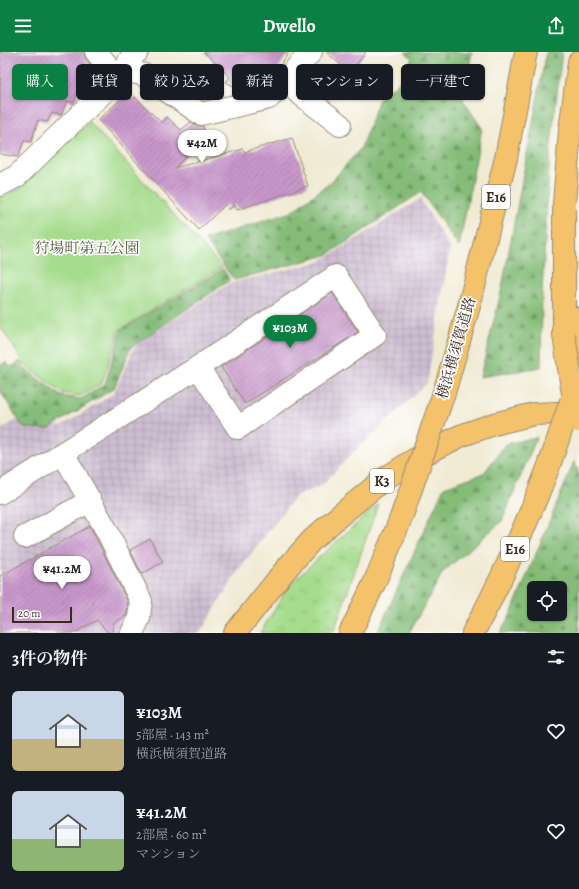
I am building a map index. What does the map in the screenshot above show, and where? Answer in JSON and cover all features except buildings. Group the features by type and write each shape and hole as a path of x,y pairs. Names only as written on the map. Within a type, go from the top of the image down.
{"highway":[{"name":"横浜横須賀道路","path":"350,633 374,584 401,518 444,393 469,306 506,158 526,52"},
{"path":"579,62 570,130 564,203 564,279 572,388 579,421"},
{"path":"569,334 579,354"},
{"name":"E16","path":"473,633 513,554 538,495 579,375"},
{"path":"534,414 579,403"},
{"name":"K3","path":"235,633 286,569 312,540 384,479 417,458 460,436 494,424 534,414 579,412"}],"street":[{"path":"96,52 110,64"},
{"path":"128,64 136,52"},
{"path":"288,77 311,52"},
{"path":"132,74 142,74 201,114 261,100"},
{"path":"288,84 340,125"},
{"path":"0,185 17,176 96,100"},
{"path":"0,493 198,367 336,276 375,335 238,428 198,367"},
{"path":"63,453 107,531 141,601 140,618 132,633"},
{"path":"25,537 90,501"}],"shaded area":[{"path":"420,199 450,248 427,383 348,458 321,486 296,496 240,568 200,633 0,633 0,430 20,418 61,426 114,393 135,345 230,283 319,262"}],"green space":[{"path":"405,52 472,52 470,64 409,64 412,58"},
{"path":"546,52 562,52 550,152 542,294 541,367 480,377 502,288"},
{"path":"401,79 401,100 463,100 482,128 459,247 421,192 327,255 234,280 205,240 291,212 330,183 361,148 379,100 393,100 393,87"},
{"name":"狩場町第五公園","path":"89,122 222,267 119,330 102,383 80,396 62,393 26,366 0,326 0,197 17,190"},
{"path":"223,269 230,280 131,347 114,388 48,429 24,428 0,391 0,365 6,362 11,367 20,361 25,369 61,396 81,399 105,384 121,330"},
{"path":"537,437 502,521 443,572 409,633 376,633 444,487 484,473 506,444"},
{"path":"574,462 579,473 579,633 500,633 511,614"},
{"path":"378,504 332,633 260,633 291,583"}]}
